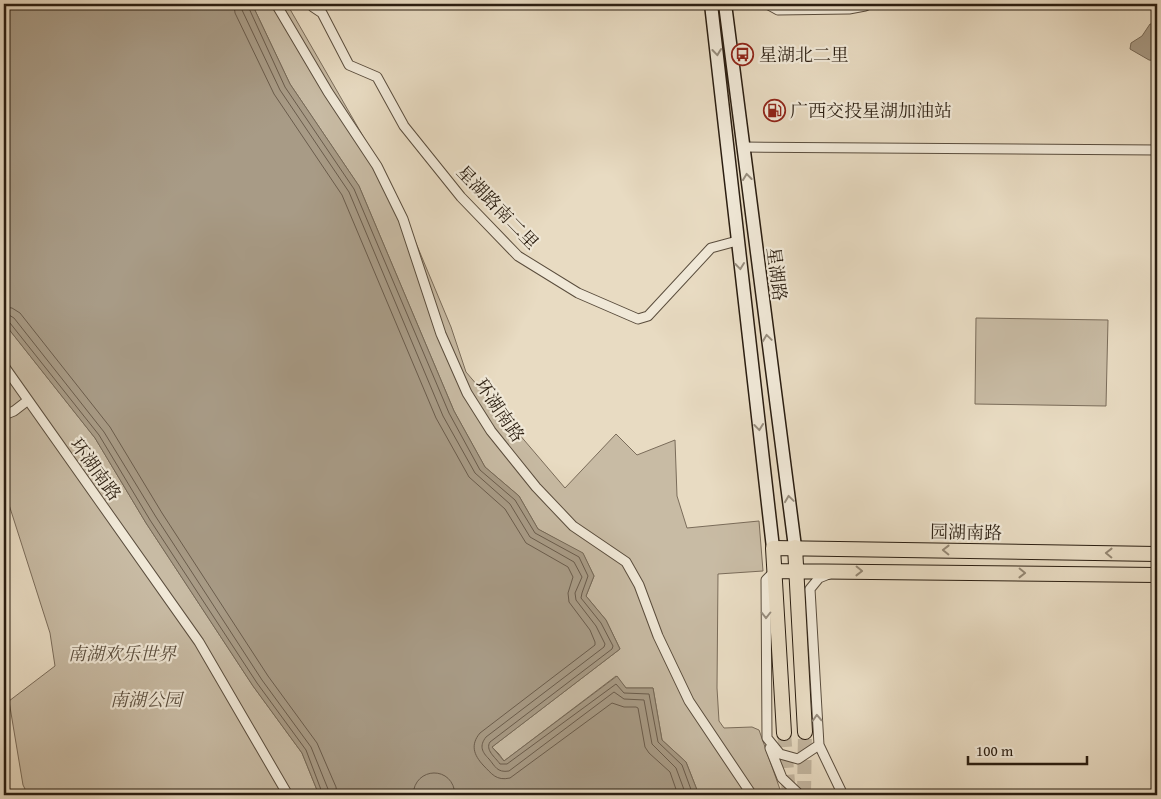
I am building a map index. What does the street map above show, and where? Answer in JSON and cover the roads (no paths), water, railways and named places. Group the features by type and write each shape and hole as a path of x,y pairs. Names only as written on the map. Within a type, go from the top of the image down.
{"main road":[{"name":"星湖路","path":"711,4 773,548"},
{"name":"星湖路","path":"725,4 795,548"},
{"name":"园湖南路","path":"773,548 1157,554"},
{"path":"773,548 784,733"},
{"path":"795,548 804,732"},
{"path":"775,571 1157,575"}],"street":[{"name":"环湖南路","path":"276,4 328,92 376,166 403,219 441,334 467,394 491,431 536,487 573,526 626,562 639,585 658,636 689,701 752,795"},
{"name":"星湖路南二里","path":"311,4 322,13 349,65 377,77 404,126 461,197 518,256 578,292 638,319 648,316 711,248 737,241"},
{"path":"767,4 778,10 797,7 849,10 868,4"},
{"path":"743,147 1157,150"},
{"name":"环湖南路","path":"4,366 199,642 288,795"},
{"path":"4,415 14,411 27,401"},
{"path":"775,571 766,580 767,738 782,778 800,795"},
{"path":"836,571 819,578 810,589 819,745 843,795"},
{"path":"767,738 780,754 798,759 819,745"}],"water":[{"path":"4,4 252,4 290,84 359,186 454,411 485,467 519,496 538,529 583,553 594,576 586,596 606,620 620,649 492,747 504,761 617,676 626,688 653,688 662,740 686,762 699,795 438,795 435,791 429,795 319,795 302,753 253,686 146,523 95,438 4,323"},
{"path":"1150,24 1157,24 1157,61 1149,60 1130,49 1131,43 1142,36"}],"tunnel":[{"path":"804,795 805,732"},
{"path":"784,733 789,795"}],"place":[{"name":"星湖北二里","path":"743,54"},
{"name":"广西交投星湖加油站","path":"774,110"}],"park label":[{"name":"南湖欢乐世界","path":"122,653"},
{"name":"南湖公园","path":"146,699"}]}
